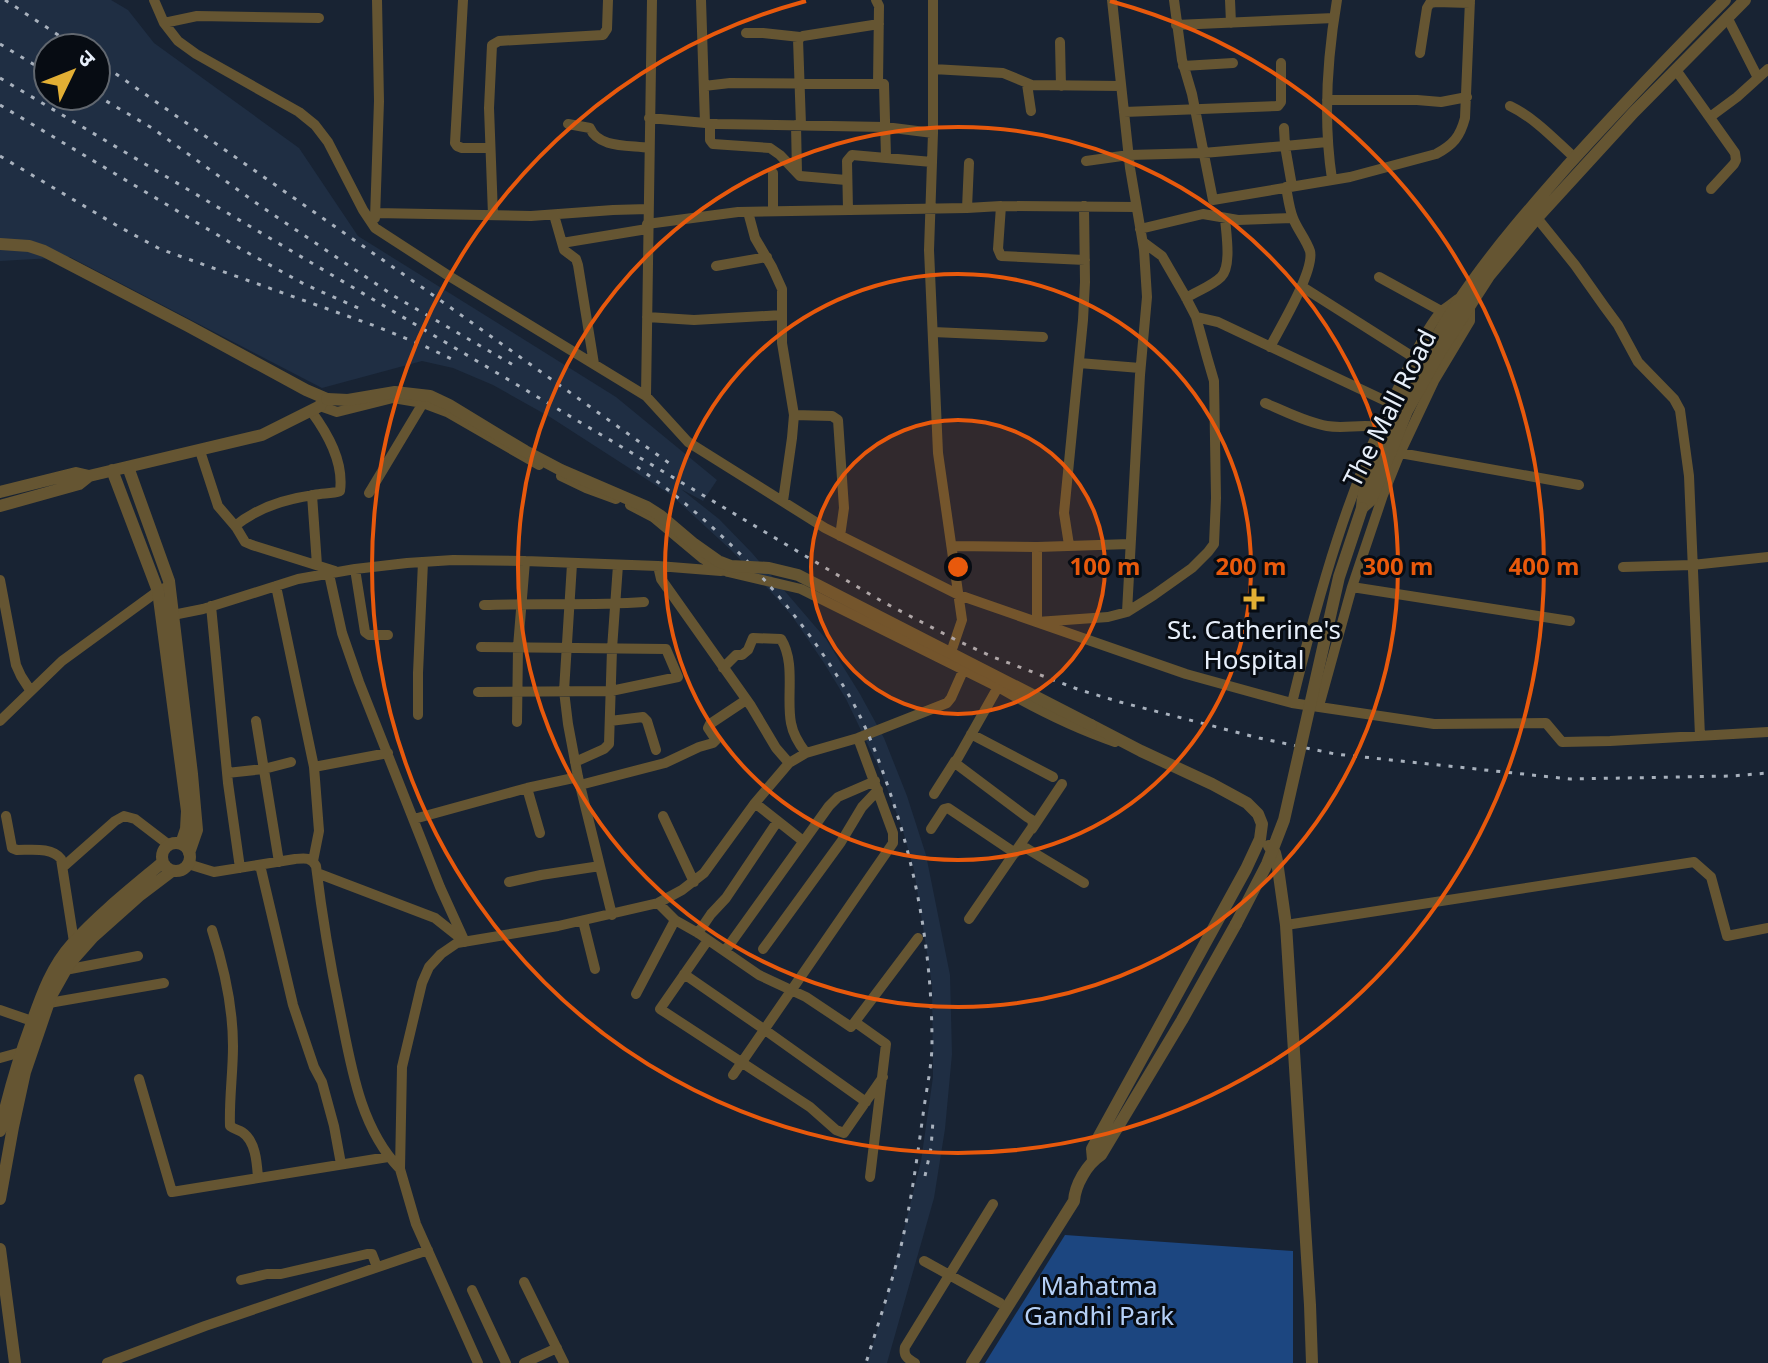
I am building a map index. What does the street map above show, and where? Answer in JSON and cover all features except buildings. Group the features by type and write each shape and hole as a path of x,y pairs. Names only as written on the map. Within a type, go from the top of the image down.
{"street":[{"path":"154,0 164,23 178,41 299,112 315,125 328,142 375,228 646,396 688,442 840,536 959,595 1186,674 1292,703 1434,724 1546,723 1562,742 1768,732"},
{"path":"375,228 379,101 377,0"},
{"path":"463,0 455,143 462,148 490,148"},
{"path":"493,215 489,108 493,43 605,34 608,0"},
{"path":"646,396 652,0"},
{"path":"701,0 704,86 713,144 770,148 797,173 807,177 846,180"},
{"path":"876,0 879,6 878,84"},
{"path":"933,0 929,250 938,453 962,620 947,662"},
{"path":"1112,0 1129,155 1143,242 1147,297 1140,368 1127,612"},
{"path":"1174,0 1183,66 1192,94 1213,200 1350,177 1448,148 1462,131 1467,97 1470,2 1430,3 1420,53"},
{"path":"1230,0 1231,23"},
{"path":"1332,179 1327,142 1327,100 1337,0"},
{"name":"The Mall Road","path":"1466,300 1502,242 1633,93 1725,0"},
{"name":"The Mall Road","path":"1093,1160 1107,1146 1182,1020 1267,864 1284,820 1339,577 1362,508 1371,500 1450,315 1489,276 1537,218 1634,112 1745,0"},
{"path":"164,23 197,16 319,18"},
{"path":"1727,17 1758,78"},
{"path":"1176,25 1334,18"},
{"path":"746,33 800,37 879,24"},
{"path":"797,173 797,44 800,37"},
{"path":"1060,42 1061,86"},
{"path":"1183,66 1233,63"},
{"path":"1124,112 1278,106 1281,102 1281,63"},
{"path":"933,69 1003,73 1027,84 1121,86"},
{"path":"1710,117 1768,69"},
{"path":"1676,70 1733,148 1736,160 1711,189"},
{"path":"704,86 730,83 884,84 886,157"},
{"path":"1027,84 1031,111"},
{"path":"1327,100 1441,102 1467,97"},
{"path":"1510,106 1523,112 1575,158"},
{"path":"649,118 708,123 885,127 933,133"},
{"path":"568,124 590,128 593,136 604,143 649,148"},
{"path":"1270,347 1301,286 1311,258 1293,218 1284,128"},
{"path":"1086,161 1129,155 1203,153 1327,142"},
{"path":"848,210 847,161 852,155 932,162"},
{"path":"967,208 969,163"},
{"path":"773,173 773,211"},
{"path":"562,243 647,226 748,212 1001,206 1136,207"},
{"path":"1001,206 998,249 1001,256 1085,260"},
{"path":"1069,545 1064,513 1083,320 1084,206"},
{"path":"375,213 554,215 648,209"},
{"path":"748,212 755,238 782,289 782,343 794,415 783,501"},
{"path":"1140,229 1203,214 1248,220 1293,218"},
{"path":"554,215 565,251 578,262 594,364"},
{"path":"1186,298 1219,279 1225,272 1225,218"},
{"path":"1537,218 1618,325 1638,362 1674,399 1680,410 1689,476 1700,736"},
{"path":"1037,622 1108,617 1127,612 1192,568 1214,544 1214,381 1196,317 1162,256 1143,242"},
{"path":"0,244 29,246 44,251 306,390 320,404 337,412 393,398 423,403 447,412 519,455 653,517 702,558 728,572"},
{"path":"716,266 767,257"},
{"path":"1379,277 1450,315"},
{"path":"1301,286 1413,357"},
{"path":"1292,703 1325,575 1379,427 1413,357 1466,300"},
{"path":"1319,706 1352,587 1400,453 1434,381 1470,321 1466,300"},
{"path":"647,317 682,320 782,315"},
{"path":"1196,317 1218,322 1390,403"},
{"path":"933,332 1043,337"},
{"path":"1079,363 1140,368"},
{"path":"0,506 79,484 89,476 262,435 320,404 395,392 430,396 561,470 647,507 718,561 731,566 786,571 805,578 1247,803 1258,814 1262,824 1260,839 1092,1149 1093,1160 1075,1192 1074,1201 972,1363"},
{"path":"369,493 423,403"},
{"path":"1265,403 1326,425 1379,427"},
{"path":"235,526 261,508 312,495 337,493 341,488 337,461 325,431 320,404"},
{"path":"794,415 832,416 838,420 844,508 840,536"},
{"path":"200,451 215,500 248,544 334,573"},
{"path":"1400,453 1579,485"},
{"path":"128,467 160,553 168,616 187,811 180,871 168,866"},
{"path":"112,470 163,588"},
{"path":"0,492 76,473 89,476"},
{"path":"312,495 317,565"},
{"path":"952,546 1130,544"},
{"path":"1037,547 1037,622"},
{"path":"1623,567 1692,565 1768,557"},
{"path":"168,616 298,579 423,562 525,561 728,572 801,589 1087,733 1141,751"},
{"path":"517,722 518,647 525,561"},
{"path":"418,715 423,562"},
{"path":"572,564 564,691 579,781 612,915"},
{"path":"575,762 608,746 618,565"},
{"path":"658,566 661,579 789,763"},
{"path":"355,569 365,632 369,635 388,635"},
{"path":"334,573 342,633 359,682 465,942"},
{"path":"0,580 18,671 30,690"},
{"path":"276,586 314,767 319,831 313,861 356,1087 378,1140 400,1169"},
{"path":"1352,587 1570,621"},
{"path":"0,721 62,661 163,588"},
{"path":"484,605 644,602"},
{"path":"211,606 227,773 240,868"},
{"path":"0,620 11,630"},
{"path":"723,668 736,655 748,650 753,638 781,639 788,663 791,725 806,753"},
{"path":"478,692 611,691 678,677 666,649 481,647"},
{"path":"478,1363 416,1224 400,1169 402,1067 422,983 429,967 457,943 583,921 658,903 704,873 755,803 789,763 806,753 858,738 947,703 963,671"},
{"path":"934,794 998,687"},
{"path":"414,819 527,788 640,771 713,743 715,739 708,728 710,724 746,700"},
{"path":"610,721 643,717 656,750"},
{"path":"256,721 279,862"},
{"path":"969,919 1031,830 1058,781 971,734"},
{"path":"733,1075 893,843 893,833 858,738"},
{"path":"314,767 388,753"},
{"path":"955,761 957,766 1032,820 1031,830"},
{"path":"227,773 291,762"},
{"path":"725,951 829,806 838,797 877,786"},
{"path":"763,949 841,842 877,786"},
{"path":"527,788 540,833"},
{"path":"755,803 803,841"},
{"path":"931,829 943,810 948,808 1084,883"},
{"path":"6,816 12,848 56,853 61,859 74,942"},
{"path":"63,867 124,816 135,819 214,872 308,858 313,861"},
{"path":"663,816 694,882"},
{"path":"777,822 726,898 711,914 684,974 660,1009 810,1107 819,1118 844,1133 883,1077"},
{"path":"1260,839 1275,853 1286,925 1312,1363"},
{"path":"168,866 164,851 182,851"},
{"path":"1286,925 1694,862 1711,877 1727,936 1768,928"},
{"path":"260,865 293,1005 322,1082 341,1164"},
{"path":"0,1199 32,1021 44,988 74,942 131,889 168,866"},
{"path":"0,1131 10,1084 65,970 93,937 168,866"},
{"path":"509,882 600,866"},
{"path":"317,873 435,918 465,942"},
{"path":"658,903 675,920 759,975 806,997 851,1027 918,938"},
{"path":"636,994 675,920"},
{"path":"583,921 595,969"},
{"path":"212,930 230,998 233,1043 230,1126 244,1134 250,1143 258,1178"},
{"path":"65,970 138,956"},
{"path":"684,974 866,1102"},
{"path":"49,1003 164,983"},
{"path":"0,1010 32,1021"},
{"path":"855,1022 886,1044 870,1177"},
{"path":"0,1058 27,1050"},
{"path":"139,1079 172,1192 388,1157"},
{"path":"962,1363 1067,1198 1075,1192"},
{"path":"915,1363 905,1357 905,1347 993,1204"},
{"path":"0,1249 15,1363"},
{"path":"107,1363 428,1250"},
{"path":"241,1280 367,1254 372,1254 377,1267"},
{"path":"924,1261 1000,1303"},
{"path":"524,1282 564,1363"},
{"path":"472,1290 506,1363"},
{"path":"524,1363 557,1348"}],"shaded area":[{"path":"0,0 111,0 128,10 154,43 299,148 358,236 616,397 717,480 703,501 681,489 719,519 752,553 826,639 884,738 926,855 950,975 952,1054 934,1198 887,1363 867,1363 921,1161 933,1077 932,985 914,870 881,772 846,699 792,616 731,550 671,495 550,417 493,385 453,368 422,361 322,388 70,257 0,261"}],"green space":[{"name":"Mahatma Gandhi Park","path":"1065,1235 1293,1251 1293,1363 985,1363"}],"railway":[{"path":"5,0 54,32"},
{"path":"0,44 32,63"},
{"path":"112,71 669,463"},
{"path":"0,78 883,602 993,657 1120,702 1335,754 1570,779 1768,773"},
{"path":"112,104 152,128 394,296 515,366"},
{"path":"0,105 241,249 304,284 365,311"},
{"path":"0,156 160,249 378,327 458,362"},
{"path":"637,467 697,513 752,566 824,655 868,733 906,845 925,943 932,1052 905,1230 866,1363"},
{"path":"925,1176 933,1121"}],"place":[{"name":"St. Catherine's Hospital","path":"1254,599"}]}
